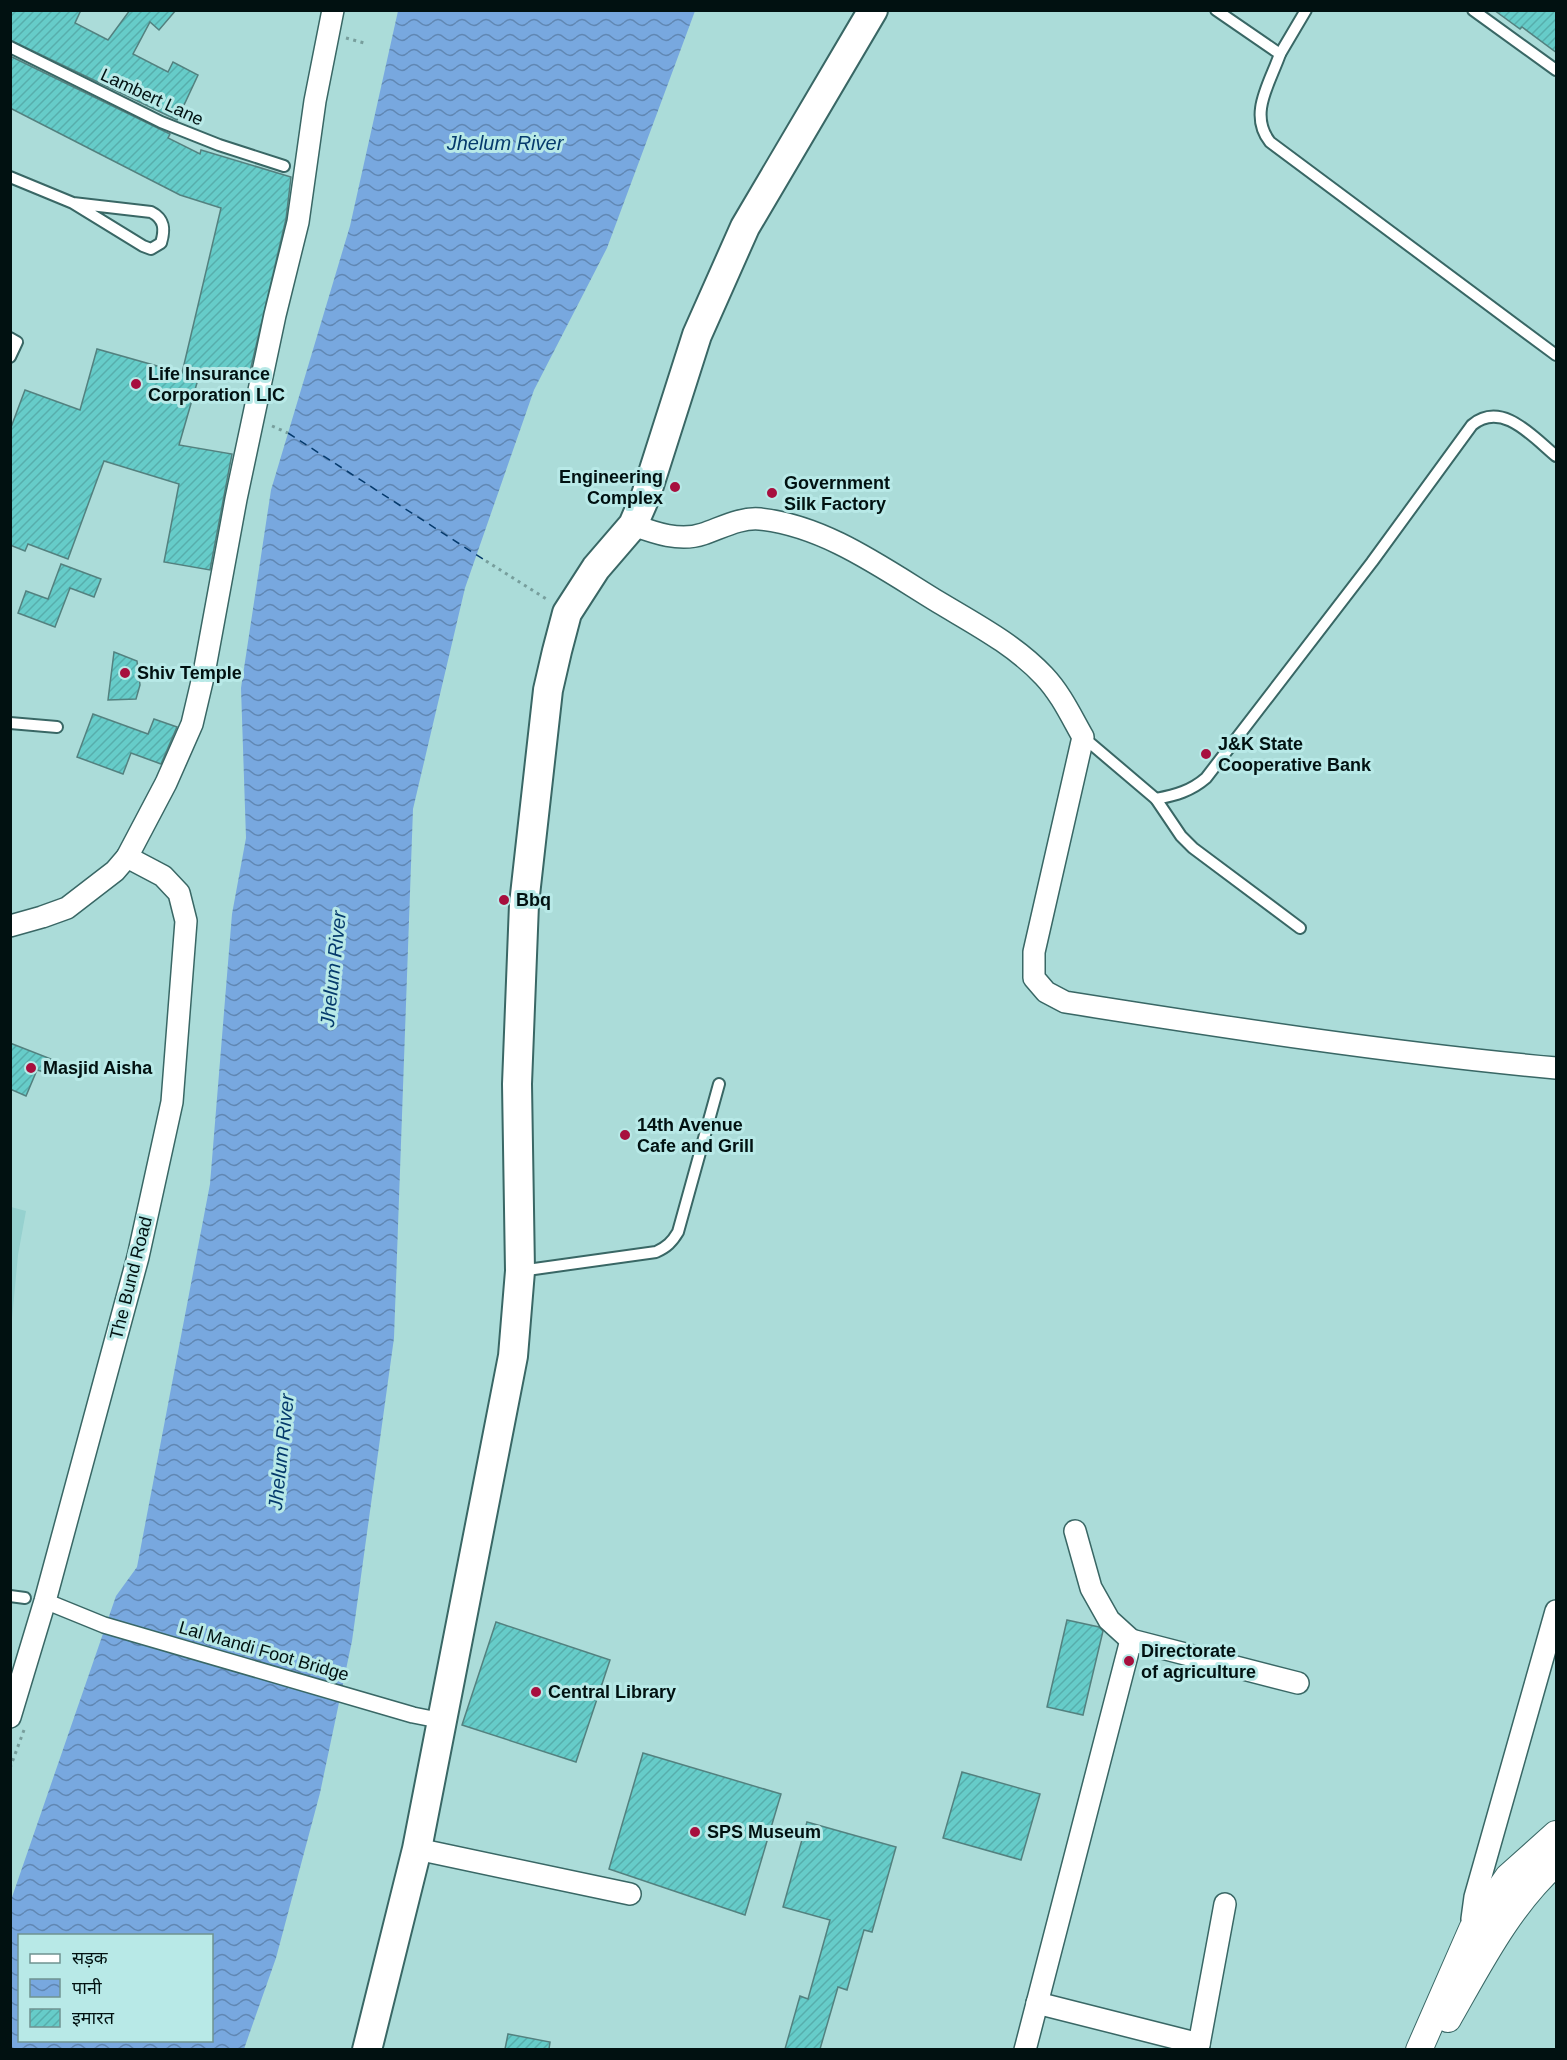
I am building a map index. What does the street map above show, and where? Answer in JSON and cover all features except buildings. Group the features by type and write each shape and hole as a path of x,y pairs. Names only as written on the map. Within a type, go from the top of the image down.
{"main road":[{"path":"367,2049 417,1849 513,1356 520,1272 517,1084 524,904 548,690 567,613 596,568 633,525 646,495 697,335 745,227 873,10"}],"street":[{"path":"10,926 67,908 115,871 127,857 192,724 275,315 298,222 315,101 333,10"},
{"path":"633,525 655,534 680,537 700,535 733,523 756,519 783,522 829,539 969,620 1021,656 1059,693 1083,737 1034,952 1034,978 1046,992 1065,1002 1260,1033 1452,1059 1557,1068"},
{"name":"The Bund Road","path":"10,1717 35,1600 138,1257 172,1102 186,921 179,893 162,876 127,857"},
{"path":"1075,1531 1091,1588 1109,1620 1131,1640 1298,1683"},
{"name":"Lal Mandi Foot Bridge","path":"35,1600 104,1625 412,1715 443,1721"},
{"path":"1485,1953 1472,1929 1472,1913 1557,1611"},
{"path":"1027,2049 1131,1640"},
{"path":"1419,2049 1472,1929 1508,1877 1557,1834"},
{"path":"417,1849 630,1894"},
{"path":"1435,2049 1445,2025 1485,1953 1515,1909 1557,1863"},
{"path":"1037,2003 1198,2047 1225,1904"}],"lane":[{"path":"1216,10 1280,54"},
{"path":"1306,10 1280,54 1261,102 1259,114 1264,135 1270,142 1557,355"},
{"path":"1473,10 1557,70"},
{"name":"Lambert Lane","path":"10,47 161,122 219,145 284,166"},
{"path":"10,177 73,203 142,246 151,249 161,243 164,228 157,215 146,211 73,203"},
{"path":"10,338 17,342 10,357"},
{"path":"1156,799 1180,794 1194,788 1206,778 1365,571 1472,425 1487,416 1500,416 1510,420 1557,456"},
{"path":"10,723 57,727"},
{"path":"1083,737 1156,799 1192,848 1300,928"},
{"path":"520,1272 656,1252 673,1241 678,1232 719,1084"},
{"path":"10,1596 35,1600"}],"path":[{"path":"348,29 345,39 364,44"},
{"path":"486,561 567,613"}],"shaded area":[{"path":"11,1207 26,1211 18,1255 11,1329"}],"water":[{"name":"Jhelum River","path":"398,11 695,11 607,248 534,390 465,588 413,809 394,1338 352,1641 320,1793 276,1958 244,2049 11,2050 11,1900 116,1596 137,1567 210,1184 232,914 246,838 241,688 271,490 350,226"}],"ferry route":[{"path":"288,433 486,561"}],"place":[{"name":"Life Insurance Corporation LIC","path":"136,384"},
{"name":"Engineering Complex","path":"675,487"},
{"name":"Government Silk Factory","path":"772,493"},
{"name":"Shiv Temple","path":"125,673"},
{"name":"J&K State Cooperative Bank","path":"1206,754"},
{"name":"Bbq","path":"504,900"},
{"name":"Masjid Aisha","path":"31,1068"},
{"name":"14th Avenue Cafe and Grill","path":"625,1135"},
{"name":"Directorate of agriculture","path":"1129,1661"},
{"name":"Central Library","path":"536,1692"},
{"name":"SPS Museum","path":"695,1832"}]}
